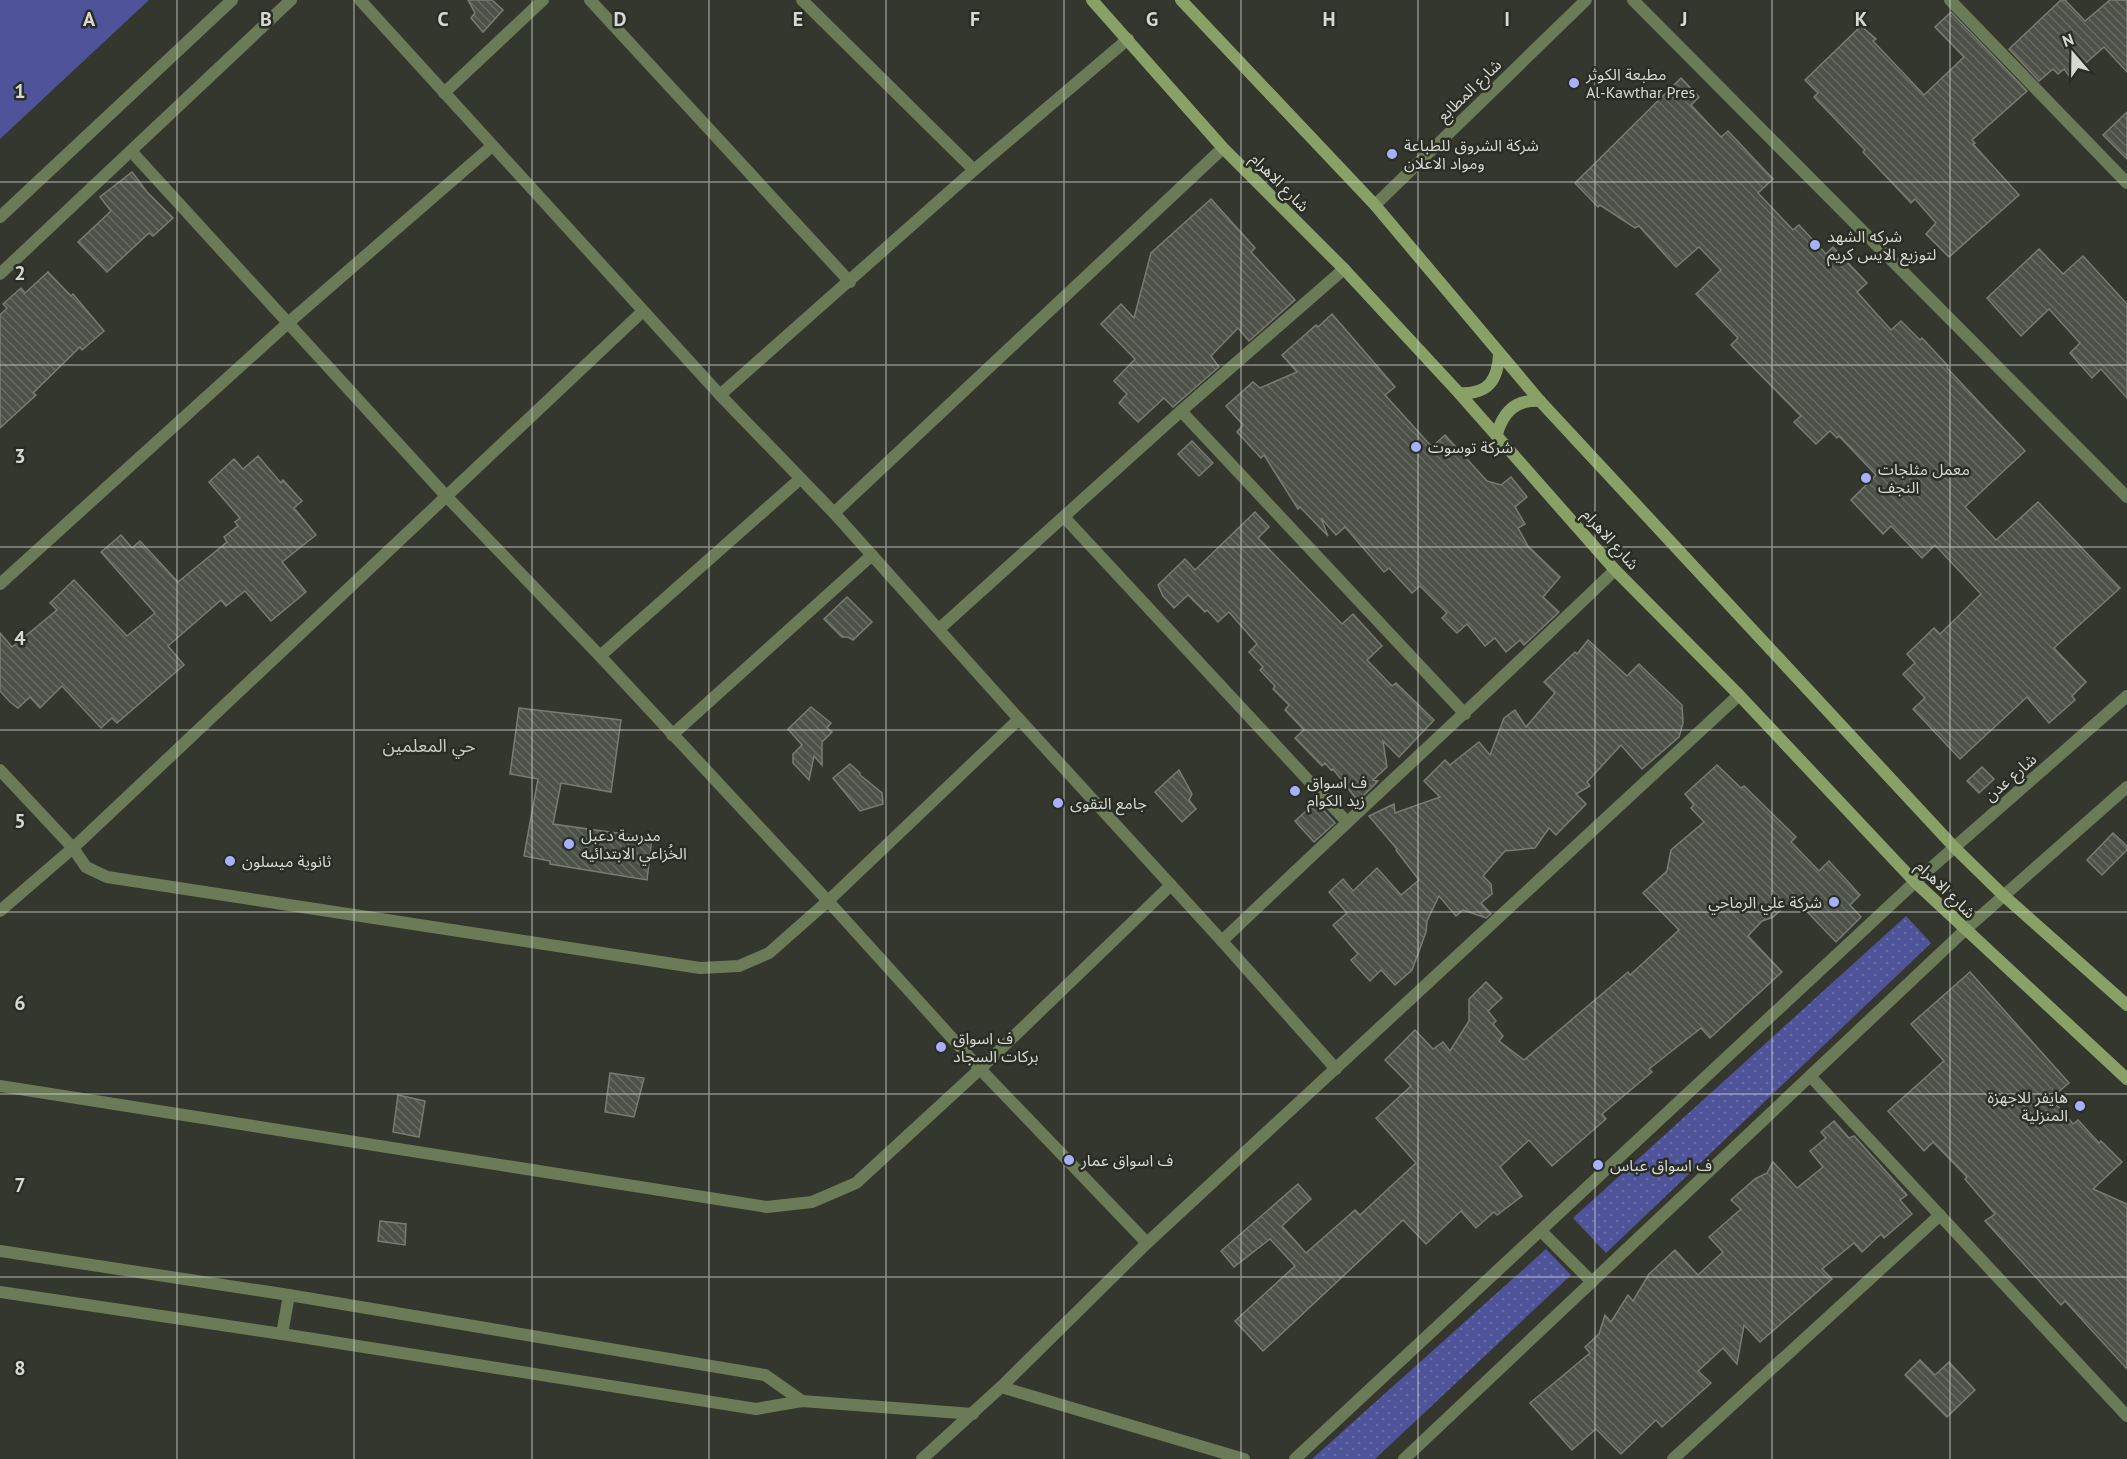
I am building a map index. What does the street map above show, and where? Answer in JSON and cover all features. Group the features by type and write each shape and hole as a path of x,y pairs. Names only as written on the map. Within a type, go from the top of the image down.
{"main road":[{"name":"شارع الاهرام","path":"1092,0 1223,148 1344,269 1497,434 1615,570 1739,695 1915,882 2127,1079"},
{"path":"1181,0 1375,205 1540,400 1955,848 2003,896 2127,1005"},
{"path":"1459,393 1469,394 1480,391 1491,384 1496,378 1499,354"},
{"path":"1497,434 1500,423 1514,406 1531,400 1540,400"}],"street":[{"path":"0,217 232,0"},
{"path":"0,274 291,0"},
{"path":"360,0 720,395 834,513 1336,1069"},
{"path":"444,93 543,0"},
{"path":"590,0 850,282"},
{"path":"802,0 974,170"},
{"name":"شارع المطابع","path":"1375,205 1586,0"},
{"path":"1633,0 2127,497"},
{"path":"1950,0 2127,183"},
{"path":"720,395 974,170 1128,39"},
{"path":"0,584 288,323 492,146"},
{"path":"834,513 1223,148"},
{"path":"131,152 447,497 600,656 980,1069 1147,1243"},
{"path":"939,629 1180,411 1344,269"},
{"path":"0,911 73,848 643,311"},
{"path":"1180,411 1465,714"},
{"path":"600,656 800,479"},
{"path":"1064,517 1347,822"},
{"path":"672,735 872,555"},
{"path":"1222,941 1615,570"},
{"path":"922,1459 973,1414 1147,1243 1739,695"},
{"name":"شارع عدن","path":"1295,1459 1915,882 2127,696"},
{"path":"0,770 73,848 86,867 107,877 700,968 738,966 769,953 828,902 1019,719"},
{"path":"1404,1459 1965,930 2127,787"},
{"path":"0,1086 767,1207 812,1202 856,1183 980,1069 1171,885"},
{"path":"1811,1077 2127,1416"},
{"path":"1673,1459 1940,1215"},
{"path":"1541,1231 1592,1282"},
{"path":"0,1251 289,1295 765,1375 802,1401"},
{"path":"0,1292 756,1408 802,1401 973,1414"},
{"path":"282,1334 289,1295"},
{"path":"1001,1387 1244,1459"}],"shaded area":[{"path":"0,0 149,0 0,139"},
{"path":"1906,916 1931,943 1606,1253 1573,1218"},
{"path":"1546,1249 1571,1275 1375,1459 1312,1459"}],"building":[{"path":"468,0 492,0 503,10 483,32 471,18 475,13"},
{"path":"2061,0 2065,0 2085,21 2110,0 2127,0 2127,72 2104,47 2070,77 2064,69 2058,74 2053,69 2039,81 2009,49"},
{"path":"1951,12 2027,91 1972,140 1975,143 1973,144 2019,195 1949,257 1926,234 1936,223 1915,199 1911,203 1863,152 1865,150 1814,97 1818,93 1805,80 1861,26 1876,39 1873,41 1924,95 1964,57 1935,27"},
{"path":"1681,78 1699,97 1691,105 1721,137 1728,131 1773,179 1758,193 1793,230 1799,225 1826,254 1833,247 1867,283 1857,292 1891,330 1901,321 1920,340 1922,338 2025,451 1965,507 1996,540 2038,502 2120,588 2054,648 2086,682 2072,696 2075,700 2049,723 2027,697 1960,759 1913,709 1925,698 1903,674 1915,663 1907,654 1934,628 1940,634 1981,594 1935,545 1922,558 1891,526 1883,534 1851,500 1876,475 1839,436 1837,438 1830,431 1816,444 1794,422 1801,416 1731,345 1738,338 1696,294 1721,270 1699,247 1676,267 1639,226 1635,228 1600,205 1598,207 1575,183"},
{"path":"2127,112 2127,159 2103,135"},
{"path":"132,172 147,192 173,218 153,236 149,233 107,272 78,242 111,211 100,197"},
{"path":"1211,199 1255,248 1251,252 1295,300 1249,341 1238,328 1211,356 1219,367 1173,407 1164,398 1138,422 1119,403 1127,394 1114,381 1135,359 1101,324 1121,304 1134,318 1151,253"},
{"path":"2039,249 2063,274 2083,256 2127,304 2127,398 2101,369 2092,378 2070,353 2080,343 2049,309 2021,336 1987,298"},
{"path":"48,272 71,296 73,294 104,331 82,350 80,347 33,393 36,395 0,428 0,315 7,308 3,304 21,288 25,293"},
{"path":"1332,314 1395,387 1385,395 1432,447 1445,435 1487,481 1501,485 1511,477 1527,497 1515,507 1525,524 1518,528 1528,546 1560,577 1543,597 1559,612 1524,645 1520,640 1506,652 1495,638 1485,646 1467,624 1457,633 1442,618 1447,613 1420,586 1412,593 1389,568 1384,572 1345,527 1336,535 1321,518 1328,536 1300,507 1298,509 1264,455 1261,458 1237,432 1243,425 1226,406 1253,382 1260,388 1297,372 1282,355"},
{"path":"1192,441 1213,463 1199,476 1178,454"},
{"path":"258,456 281,483 283,480 302,501 294,508 316,535 282,562 306,592 271,621 245,591 226,606 221,600 168,646 184,665 117,723 112,718 101,728 62,686 40,708 30,697 18,708 10,702 0,691 0,633 12,647 57,610 50,603 74,580 127,636 155,613 101,552 121,535 132,548 140,541 178,582 227,542 224,537 238,526 235,522 240,518 209,482 234,459 243,469"},
{"path":"1255,512 1269,527 1258,538 1342,624 1353,614 1382,646 1367,660 1392,686 1396,683 1434,720 1399,757 1383,741 1387,767 1373,780 1378,781 1358,801 1333,769 1331,770 1325,763 1322,766 1295,738 1304,730 1285,710 1289,705 1273,689 1275,686 1260,670 1263,667 1249,652 1257,644 1229,612 1218,622 1188,595 1174,608 1163,596 1158,585 1185,559 1195,570"},
{"path":"847,597 872,622 853,640 842,637 824,619"},
{"path":"1588,640 1627,676 1639,664 1682,705 1683,723 1679,737 1642,769 1621,745 1587,782 1590,786 1576,794 1586,804 1556,835 1549,828 1535,848 1505,851 1483,876 1491,884 1492,894 1481,903 1491,914 1486,918 1463,910 1456,916 1439,896 1427,921 1426,932 1412,970 1395,985 1381,970 1370,981 1351,960 1358,954 1333,925 1347,913 1329,892 1343,879 1353,891 1377,868 1401,895 1419,880 1369,816 1394,804 1395,813 1440,797 1424,781 1445,760 1450,765 1479,742 1490,755 1504,718 1515,710 1526,727 1555,693 1544,682 1575,652 1577,654"},
{"path":"811,707 831,723 827,728 832,732 822,742 822,765 814,756 809,780 793,763 793,754 802,745 788,729"},
{"path":"519,708 621,720 611,792 561,783 553,824 652,838 647,880 550,864 550,861 524,856 538,779 510,774"},
{"path":"850,764 882,793 883,804 860,811 833,778"},
{"path":"1717,765 1741,788 1744,786 1796,837 1791,842 1819,871 1829,861 1860,895 1850,905 1861,917 1836,942 1794,898 1773,917 1762,921 1748,936 1782,972 1710,1038 1701,1028 1649,1069 1652,1072 1602,1114 1606,1119 1552,1166 1529,1140 1500,1167 1522,1196 1497,1215 1494,1212 1476,1228 1461,1211 1426,1244 1403,1220 1263,1351 1235,1321 1295,1266 1270,1239 1234,1267 1221,1251 1298,1184 1311,1199 1282,1226 1306,1253 1355,1210 1360,1215 1416,1163 1376,1118 1411,1086 1385,1060 1415,1030 1433,1049 1443,1042 1450,1051 1469,1021 1469,999 1486,982 1502,998 1488,1011 1496,1021 1493,1024 1503,1036 1499,1041 1524,1060 1628,972 1630,975 1679,930 1643,893 1667,871 1671,850 1704,822 1691,808 1694,805 1685,794"},
{"path":"1982,767 1994,779 1979,793 1967,781"},
{"path":"1179,770 1192,794 1189,800 1196,809 1182,822 1155,792"},
{"path":"1316,802 1335,823 1314,842 1295,821"},
{"path":"2113,833 2127,846 2127,850 2102,875 2087,860"},
{"path":"1970,972 2069,1083 2051,1098 2073,1124 2078,1120 2099,1143 2101,1141 2122,1162 2093,1189 2127,1204 2127,1369 2065,1301 2061,1305 1985,1221 1995,1214 1965,1179 1967,1177 1933,1142 1924,1151 1888,1111 1944,1061 1911,1024"},
{"path":"610,1073 644,1078 634,1117 605,1112"},
{"path":"398,1095 425,1101 419,1137 393,1132"},
{"path":"1834,1121 1849,1138 1854,1136 1907,1195 1900,1200 1912,1214 1884,1238 1881,1234 1862,1252 1854,1243 1822,1269 1832,1279 1760,1342 1744,1325 1737,1364 1723,1348 1698,1371 1711,1383 1662,1427 1656,1420 1621,1454 1596,1429 1572,1450 1530,1403 1590,1353 1585,1347 1599,1334 1605,1315 1611,1322 1628,1295 1633,1301 1649,1274 1675,1250 1698,1275 1723,1252 1709,1237 1741,1209 1731,1200 1755,1179 1767,1173 1773,1162 1797,1188 1823,1167 1810,1151 1826,1138 1821,1132"},
{"path":"380,1221 406,1224 405,1245 378,1241"},
{"path":"1920,1360 1935,1375 1949,1362 1975,1390 1947,1417 1905,1375"}],"place":[{"name":"مطبعة الكوثر Al-Kawthar Pres","path":"1574,83"},
{"name":"شركة الشروق للطباعة ومواد الاعلان","path":"1392,154"},
{"name":"شركه الشهد لتوزيع الايس كريم","path":"1815,245"},
{"name":"شركة توسوت","path":"1416,447"},
{"name":"معمل مثلجات النجف","path":"1866,478"},
{"name":"ف اسواق زيد الكوام","path":"1295,791"},
{"name":"جامع التقوى","path":"1058,803"},
{"name":"مدرسة دعبل الخُزاعي الابتدائيه","path":"569,844"},
{"name":"ثانوية ميسلون","path":"230,861"},
{"name":"شركة علي الرماحي","path":"1834,902"},
{"name":"ف اسواق بركات السجاد","path":"941,1047"},
{"name":"هايفر للاجهزة المنزلية","path":"2080,1106"},
{"name":"ف اسواق عمار","path":"1069,1160"},
{"name":"ف اسواق عباس","path":"1598,1165"}],"district":[{"name":"حي المعلمین","path":"429,746"}]}
